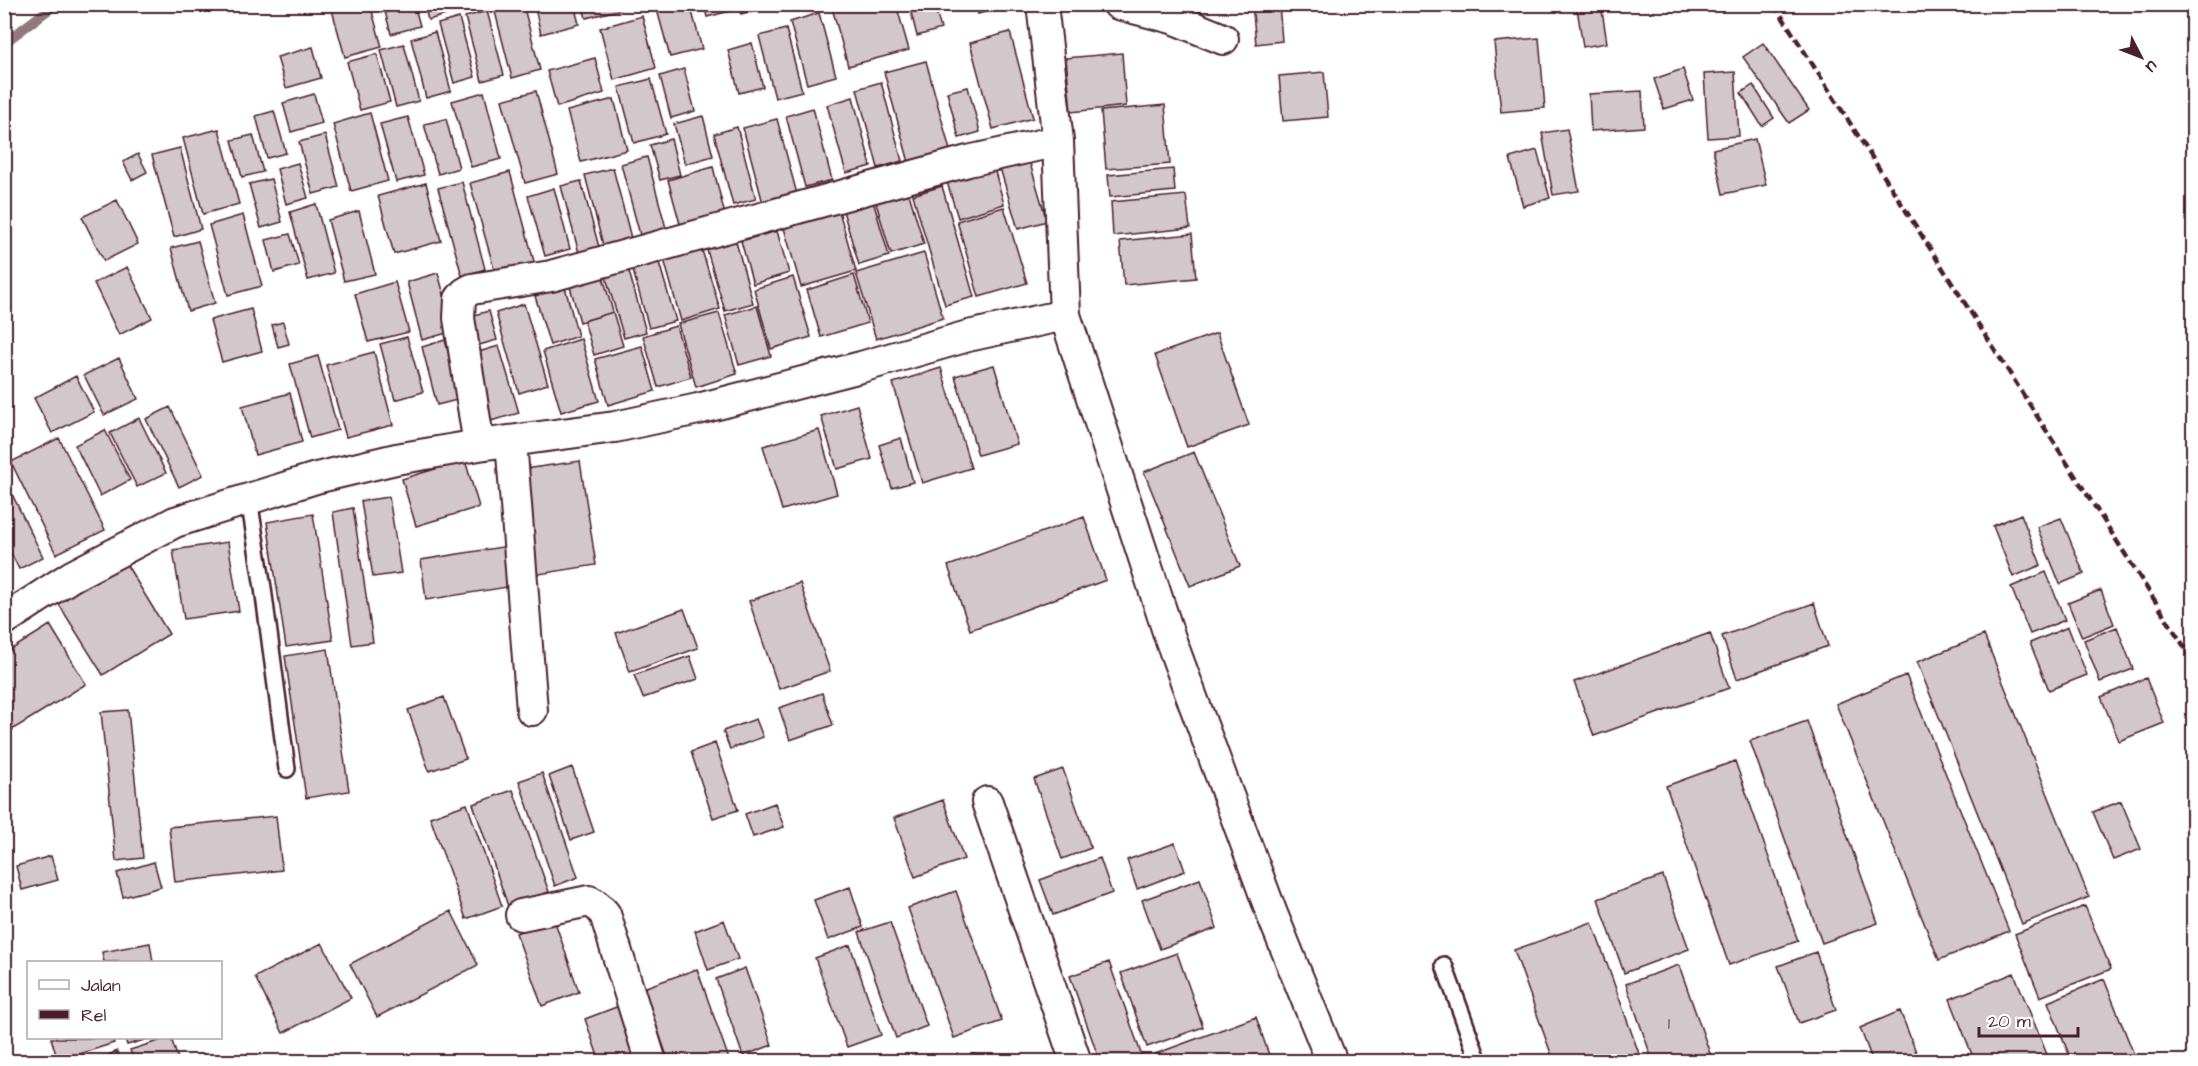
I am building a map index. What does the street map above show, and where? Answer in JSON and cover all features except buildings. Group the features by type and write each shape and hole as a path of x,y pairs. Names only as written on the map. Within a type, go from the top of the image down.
{"street":[{"path":"1042,4 1058,141 1065,315 1171,641 1272,914 1332,1062"},
{"path":"1118,4 1172,18 1222,39"},
{"path":"479,445 459,318 460,299 465,293 479,287 551,276 957,164 1058,141"},
{"path":"4,620 72,576 176,522 316,478 396,459 479,445 615,427 698,409 861,367 968,336 1065,315"},
{"path":"511,441 532,710"},
{"path":"987,802 1076,1062"},
{"path":"521,915 589,901 600,908 605,914 651,1062"}],"lane":[{"path":"249,499 287,769"},
{"path":"1444,964 1479,1062"}],"waterway":[{"path":"4,43 56,4"}],"railway":[{"path":"1774,4 2194,662"}]}
